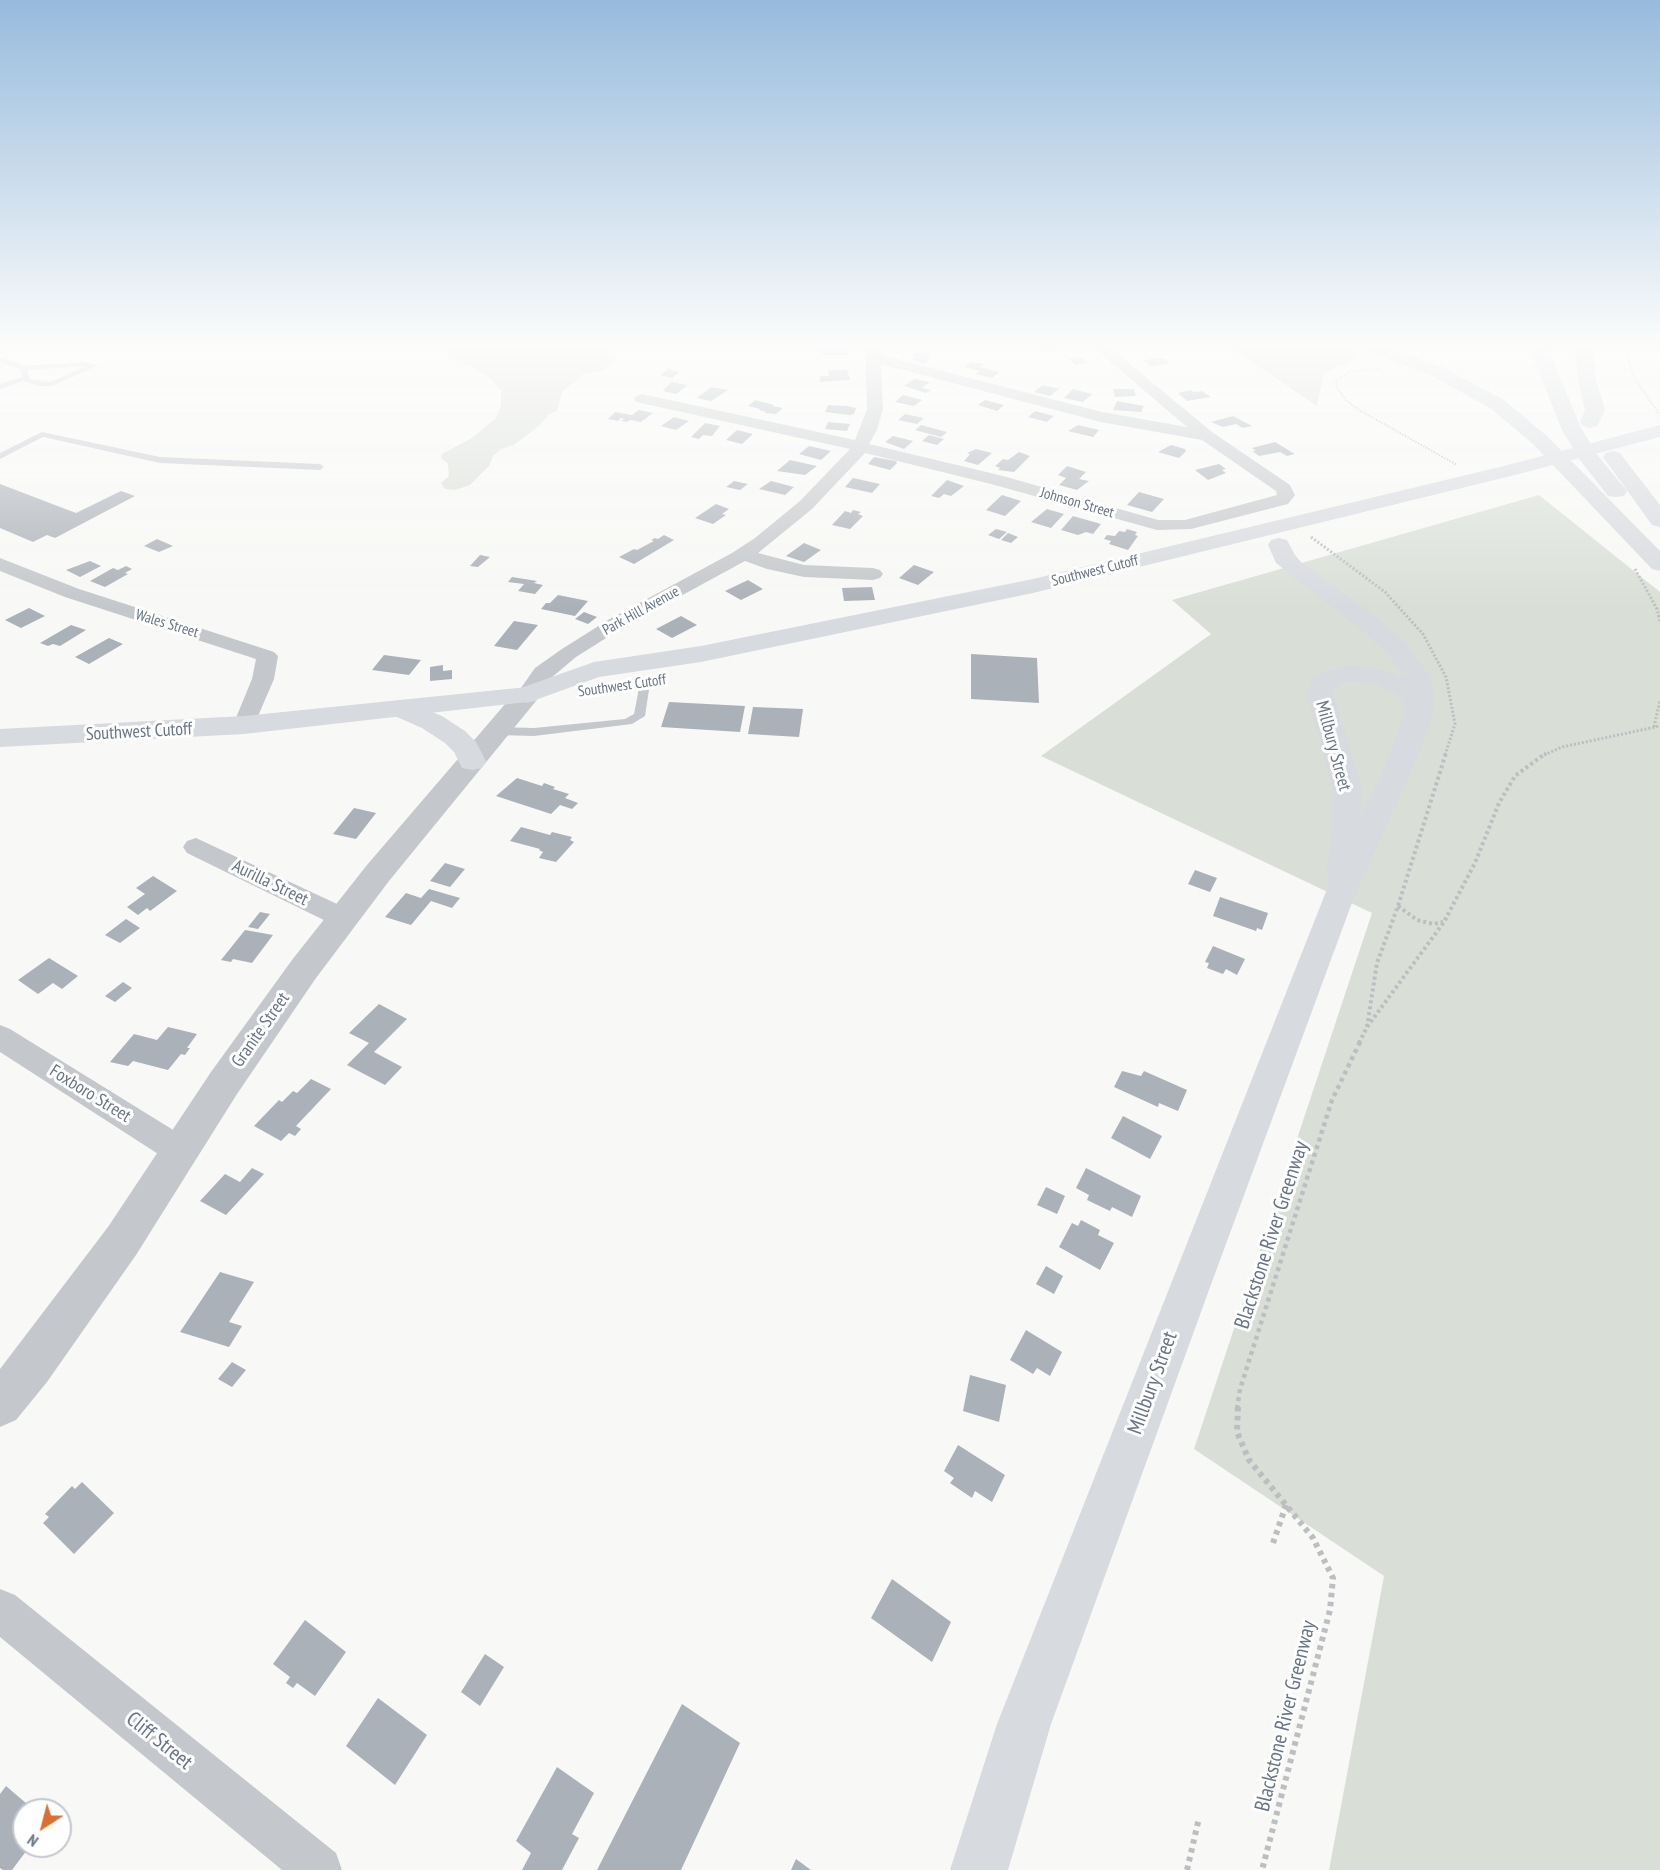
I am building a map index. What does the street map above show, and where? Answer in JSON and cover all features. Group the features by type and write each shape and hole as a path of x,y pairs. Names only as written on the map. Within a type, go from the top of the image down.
{"main road":[{"path":"1532,433 1660,564"},
{"path":"1575,433 1590,460 1660,545"},
{"path":"1597,433 1624,475 1660,520"},
{"name":"Southwest Cutoff","path":"939,607 956,625 1131,584 1279,545 1653,433"},
{"name":"Southwest Cutoff","path":"0,738 244,725 400,708 535,684 594,670 701,654 939,607 1044,584 1478,478 1514,476 1660,445"},
{"name":"Millbury Street","path":"980,1870 1024,1724 1337,900 1417,723 1421,701 1418,678 1397,648 1372,626 1293,567 1284,558 1279,545"},
{"name":"Southwest Cutoff","path":"535,684 596,692 829,651"},
{"name":"Millbury Street","path":"1337,900 1346,842 1347,787 1320,693 1323,684 1335,677 1354,673 1373,675 1393,681 1404,687 1416,701 1417,723"},
{"path":"400,708 432,722 455,737 466,748 472,761"}],"street":[{"path":"806,433 860,448"},
{"name":"Park Hill Avenue","path":"535,684 568,653 615,624 709,575 762,542 806,506 860,448 867,433"},
{"path":"1193,433 1209,436"},
{"path":"1206,433 1209,436"},
{"name":"Johnson Street","path":"860,448 997,480 1157,525 1185,525 1282,500 1286,495 1284,489 1209,436"},
{"path":"743,554 774,565 804,571 873,574"},
{"name":"Wales Street","path":"0,564 72,593 267,656 263,679 244,725"},
{"name":"Granite Street","path":"0,1404 31,1366 122,1240 231,1073 304,969 343,918 535,684"},
{"name":"Aurilla Street","path":"196,847 343,918"},
{"name":"Foxboro Street","path":"0,1037 180,1151"},
{"name":"Cliff Street","path":"0,1610 319,1870"}],"lane":[{"path":"0,456 42,434 159,460 320,468"},
{"path":"497,731 534,732 628,722 639,716 645,683"}],"path":[{"path":"1400,433 1478,478"},
{"path":"1634,568 1657,609 1660,622"},
{"path":"1657,727 1660,700"},
{"name":"Blackstone River Greenway","path":"1262,1870 1330,1610 1333,1578 1313,1538 1249,1460 1237,1432 1240,1389 1332,1100 1367,1027 1444,922 1475,863 1499,803 1515,776 1548,752 1562,747 1657,727"},
{"path":"1398,906 1417,920 1434,924 1444,922"},
{"path":"1273,1543 1286,1505"},
{"path":"1187,1870 1199,1818"}],"shaded area":[{"path":"478,433 529,433 514,445 501,449 493,456 489,466 470,485 455,490 445,489 441,483 449,476 448,464 441,458 442,454"},
{"path":"1539,495 1660,592 1660,1870 1329,1870 1384,1576 1194,1449 1372,913 1041,756 1211,634 1172,600"}],"building":[{"path":"695,433 714,433 712,436 703,435 699,439 691,437"},
{"path":"733,433 753,434 742,444 726,440"},
{"path":"927,433 945,433 941,437"},
{"path":"1077,433 1096,433 1093,437"},
{"path":"929,435 944,439 937,445 922,441"},
{"path":"893,436 913,441 904,449 885,442"},
{"path":"1275,442 1295,454 1287,456 1280,452 1259,456 1252,451 1256,451 1252,448"},
{"path":"1171,445 1186,451 1179,458 1158,452"},
{"path":"809,446 831,451 821,460 799,454"},
{"path":"976,449 992,453 978,465 964,461 970,454 967,453"},
{"path":"1019,452 1030,456 1014,472 998,470 1000,468 995,466 1003,459 1008,460"},
{"path":"874,457 897,463 890,470 868,464"},
{"path":"790,460 817,466 805,475 777,471"},
{"path":"1219,464 1226,469 1222,470 1226,473 1208,480 1195,470"},
{"path":"1067,466 1086,472 1079,479 1089,481 1077,490 1059,485 1066,478 1058,475"},
{"path":"853,478 880,484 872,493 845,487"},
{"path":"947,480 964,486 951,496 944,494 939,498 931,496"},
{"path":"734,481 748,484 740,490 726,487"},
{"path":"771,481 794,487 785,495 759,489"},
{"path":"0,484 76,513 121,491 135,496 55,538 47,535 33,542 0,528"},
{"path":"1139,492 1164,499 1152,512 1127,505"},
{"path":"1002,495 1021,501 1005,516 986,510"},
{"path":"716,504 729,509 722,514 726,515 713,524 695,518"},
{"path":"1047,509 1064,514 1051,528 1031,522"},
{"path":"853,510 861,512 858,514 863,516 850,529 832,525 845,511 851,513"},
{"path":"1073,516 1101,524 1093,534 1086,532 1078,535 1061,530"},
{"path":"996,529 1007,532 999,539 988,535"},
{"path":"1127,529 1137,532 1135,535 1138,536 1128,550 1109,544 1111,541 1104,539 1107,535 1115,536 1119,531 1125,532"},
{"path":"1008,533 1018,537 1011,543 1001,540"},
{"path":"664,535 674,540 634,564 619,557 634,549 637,550 654,541 651,540"},
{"path":"157,539 173,546 159,552 144,546"},
{"path":"804,543 821,550 804,562 786,556"},
{"path":"480,555 490,557 478,567 470,566"},
{"path":"90,561 101,566 80,577 66,570"},
{"path":"914,565 934,572 918,585 899,578"},
{"path":"126,566 132,569 125,573 128,574 105,587 90,581 113,568 118,570"},
{"path":"512,577 537,581 534,583 543,585 535,594 518,591 524,584 508,582"},
{"path":"748,580 763,589 741,600 725,591"},
{"path":"872,587 875,600 844,601 842,588"},
{"path":"558,595 588,601 575,616 541,609"},
{"path":"29,608 45,616 21,628 5,620"},
{"path":"584,612 597,617 588,624 575,619"},
{"path":"681,616 697,625 672,638 656,629"},
{"path":"514,621 538,625 517,650 494,646"},
{"path":"71,625 86,630 60,646 40,643"},
{"path":"109,638 123,644 89,664 75,657"},
{"path":"971,654 1037,658 1039,703 971,699"},
{"path":"384,655 421,660 409,675 372,670"},
{"path":"443,665 443,671 452,670 452,679 430,681 430,667"},
{"path":"669,702 745,706 740,732 661,727"},
{"path":"753,707 803,709 799,737 748,734"},
{"path":"517,778 542,786 544,783 555,787 553,789 569,794 565,798 578,803 572,809 560,805 551,814 496,796"},
{"path":"354,808 376,813 356,839 333,834"},
{"path":"521,827 550,835 552,832 572,837 570,840 574,842 556,862 539,858 543,852 540,849 510,841"},
{"path":"445,863 465,869 450,887 430,881"},
{"path":"1195,870 1217,878 1210,892 1188,884"},
{"path":"153,876 177,891 150,911 147,908 138,915 127,907 145,894 136,888"},
{"path":"429,889 460,898 452,908 431,901 411,925 385,917 406,893 421,898"},
{"path":"1220,897 1268,913 1262,930 1257,928 1256,931 1213,916"},
{"path":"260,912 270,914 258,929 248,927"},
{"path":"126,919 140,928 120,943 105,935"},
{"path":"245,930 273,935 252,963 233,959 231,962 221,960"},
{"path":"1213,946 1245,959 1237,975 1226,969 1223,974 1207,968 1209,963 1205,962"},
{"path":"49,958 78,976 62,989 53,983 38,994 18,980"},
{"path":"123,982 132,988 115,1002 105,996"},
{"path":"379,1004 407,1019 374,1052 402,1067 385,1085 347,1065 369,1043 349,1033"},
{"path":"168,1027 197,1034 185,1055 181,1054 168,1070 133,1061 128,1066 110,1062 134,1034 157,1040"},
{"path":"1122,1071 1141,1076 1144,1071 1187,1090 1178,1111 1159,1103 1158,1107 1114,1087"},
{"path":"311,1079 331,1089 296,1126 301,1129 295,1136 289,1133 281,1141 254,1126 279,1100 282,1102 293,1091 297,1093"},
{"path":"1123,1116 1162,1136 1150,1159 1111,1138"},
{"path":"252,1168 264,1174 226,1215 200,1201 225,1174 240,1182"},
{"path":"1086,1168 1141,1196 1132,1217 1112,1207 1110,1211 1087,1200 1089,1195 1076,1188"},
{"path":"1046,1187 1065,1196 1057,1214 1037,1205"},
{"path":"1081,1220 1100,1230 1098,1235 1114,1243 1100,1270 1059,1247 1072,1223 1078,1226"},
{"path":"1046,1266 1063,1276 1054,1294 1036,1284"},
{"path":"220,1272 254,1282 229,1322 242,1326 229,1347 180,1332"},
{"path":"1026,1330 1062,1352 1050,1376 1037,1368 1033,1374 1010,1360"},
{"path":"232,1362 246,1370 232,1387 218,1379"},
{"path":"970,1375 1006,1385 999,1422 963,1411"},
{"path":"958,1445 1005,1475 992,1502 975,1491 972,1498 950,1483 954,1478 944,1471"},
{"path":"82,1482 114,1513 74,1554 43,1523 49,1517 45,1514 72,1486 75,1489"},
{"path":"892,1579 951,1622 932,1662 871,1618"},
{"path":"305,1620 346,1652 315,1696 297,1683 293,1688 286,1683 290,1677 273,1664"},
{"path":"485,1654 504,1667 480,1706 461,1692"},
{"path":"378,1698 427,1735 395,1785 346,1746"},
{"path":"682,1704 740,1743 681,1870 597,1870"},
{"path":"557,1767 594,1793 572,1834 579,1838 562,1870 522,1870 531,1853 516,1841"},
{"path":"6,1786 20,1798 12,1798 12,1858 21,1858 12,1870 0,1868 0,1794"},
{"path":"796,1859 811,1870 791,1870"}]}
